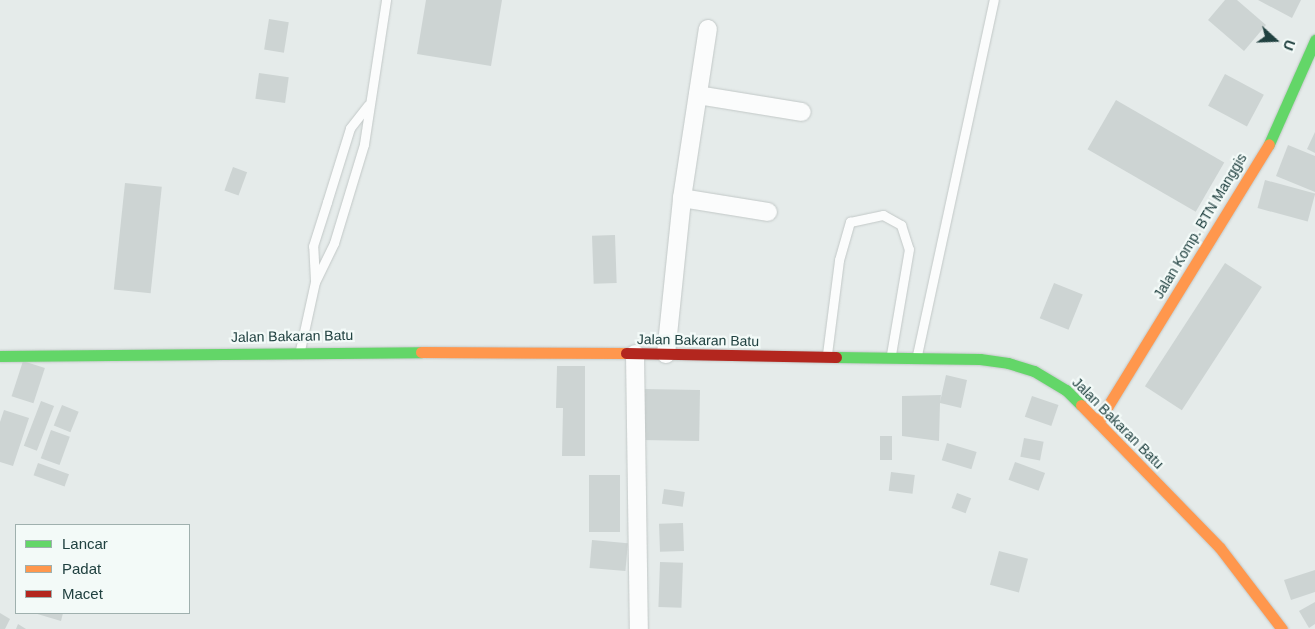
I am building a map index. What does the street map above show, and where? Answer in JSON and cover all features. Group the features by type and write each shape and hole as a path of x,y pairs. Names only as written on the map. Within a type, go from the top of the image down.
{"main road":[{"name":"Jalan Komp. BTN Manggis","path":"1098,422 1277,130 1315,40"},
{"name":"Jalan Bakaran Batu","path":"2,360 300,351 980,359 1034,371 1066,390 1220,548 1282,629"}],"street":[{"path":"666,354 682,198 708,29"},
{"path":"698,95 802,112"},
{"path":"682,198 768,212"},
{"path":"635,354 639,629"}],"lane":[{"path":"300,351 315,282 334,243 352,190 364,144 368,104 386,0"},
{"path":"916,358 994,0"},
{"path":"315,282 313,246 350,128 368,104"},
{"path":"827,357 836,276 850,222 883,216 902,225 909,249 890,358"}],"building":[{"path":"426,0 502,0 491,66 417,54"},
{"path":"1225,0 1237,0 1266,25 1244,51 1208,20"},
{"path":"1258,0 1301,0 1292,18"},
{"path":"269,19 289,22 284,53 264,50"},
{"path":"259,73 289,77 285,103 255,99"},
{"path":"1225,74 1264,95 1247,126 1208,106"},
{"path":"1116,100 1224,162 1196,212 1088,149"},
{"path":"1315,132 1315,153 1307,149"},
{"path":"1288,145 1315,156 1315,192 1276,176"},
{"path":"233,167 247,172 239,196 224,190"},
{"path":"1265,180 1315,193 1308,221 1257,208"},
{"path":"125,183 162,187 151,293 114,289"},
{"path":"615,235 617,283 594,284 592,236"},
{"path":"1225,263 1262,287 1182,410 1145,386"},
{"path":"1054,283 1083,295 1069,330 1040,318"},
{"path":"23,361 45,368 33,403 12,396"},
{"path":"557,366 585,366 585,456 562,456 563,408 556,408"},
{"path":"946,375 967,380 961,408 940,403 939,441 902,436 902,396 941,395 940,402"},
{"path":"642,389 700,390 699,441 641,440"},
{"path":"1032,396 1058,405 1051,426 1025,417"},
{"path":"41,401 54,406 37,451 24,446"},
{"path":"62,405 79,412 70,432 54,425"},
{"path":"4,410 29,418 13,466 0,462 0,422"},
{"path":"51,430 70,437 60,465 41,458"},
{"path":"880,436 892,436 892,460 880,460"},
{"path":"1024,438 1044,442 1040,460 1020,457"},
{"path":"947,443 977,452 971,469 942,460"},
{"path":"1015,462 1045,473 1039,491 1009,480"},
{"path":"38,463 69,474 65,487 34,475"},
{"path":"891,472 915,475 913,494 889,491"},
{"path":"589,475 620,475 620,532 589,532"},
{"path":"664,489 685,492 683,507 662,504"},
{"path":"957,493 971,498 966,513 952,508"},
{"path":"683,523 684,551 660,552 659,524"},
{"path":"592,540 628,543 625,571 590,568"},
{"path":"999,551 1028,559 1019,593 990,585"},
{"path":"660,562 683,563 681,608 658,607"},
{"path":"1315,570 1315,592 1291,600 1284,580"},
{"path":"1315,602 1315,624 1309,628 1299,611"},
{"path":"0,613 10,619 5,629 0,629"},
{"path":"37,614 63,614 61,621"},
{"path":"18,624 26,629 16,629"}],"traffic: fast":[{"path":"1269,144 1315,40"},
{"path":"0,356 421,352"},
{"path":"836,357 980,359 1008,363 1034,371 1066,390 1081,405"}],"traffic: slow":[{"path":"1098,422 1269,144"},
{"path":"421,352 626,353"},
{"path":"1081,405 1220,548 1282,629"}],"traffic: jam":[{"path":"626,353 836,357"}]}
